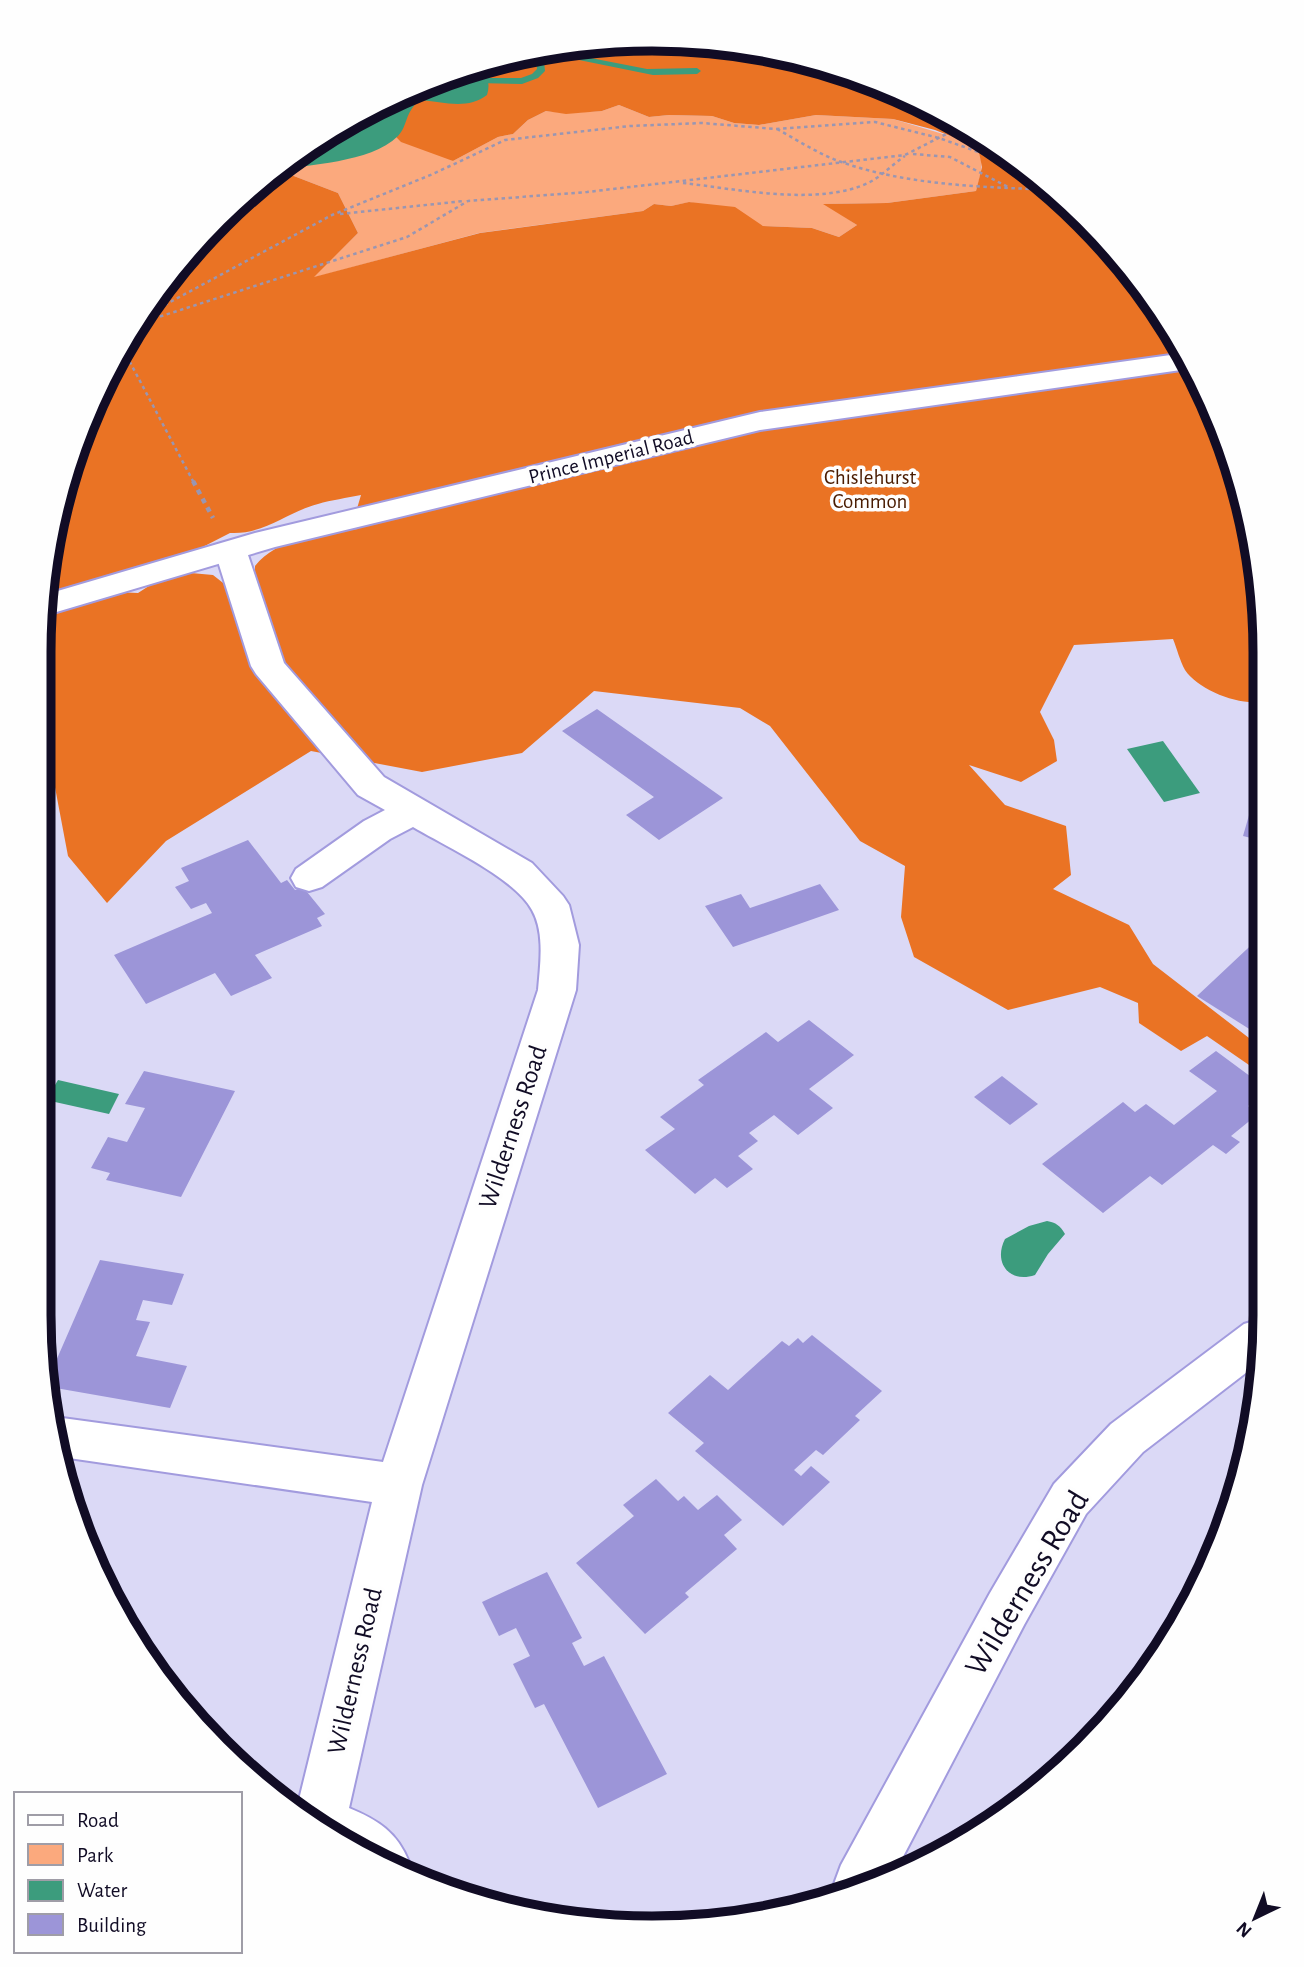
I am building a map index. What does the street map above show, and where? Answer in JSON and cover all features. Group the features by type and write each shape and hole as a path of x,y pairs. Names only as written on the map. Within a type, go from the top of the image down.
{"street":[{"name":"Prince Imperial Road","path":"53,603 266,540 760,421 1179,363"},
{"name":"Wilderness Road","path":"231,552 268,666 371,786 519,872 550,905 560,945 553,1002 399,1485 321,1817"},
{"path":"309,878 377,830 414,811"},
{"name":"Wilderness Road","path":"864,1877 1007,1609 1070,1499 1127,1438 1252,1344"},
{"path":"63,1437 399,1485"},
{"path":"344,1832 357,1835 371,1846"}],"path":[{"path":"160,306 332,215 433,174 505,140 630,125 702,123 776,129 875,122 939,138 994,157"},
{"path":"776,129 842,162 882,172 965,187 1035,189"},
{"path":"672,182 811,194 844,191 870,182 907,154 953,131"},
{"path":"928,153 934,141"},
{"path":"332,215 672,182 928,153 950,157 967,164 1010,188"},
{"path":"151,319 407,237 468,201"},
{"path":"128,358 231,552"}],"green space":[{"name":"Chislehurst Common","path":"652,51 691,52 769,62 845,83 918,113 953,131 986,152 1018,175 1077,227 1104,256 1129,286 1173,351 1207,422 1221,459 1233,496 1248,574 1252,613 1253,702 1221,695 1191,677 1185,670 1173,639 1074,645 1040,712 1054,740 1057,761 1021,782 969,765 1005,805 1066,826 1071,875 1053,889 1129,925 1153,964 1253,1041 1253,1068 1207,1036 1181,1051 1139,1023 1138,1003 1100,987 1008,1010 914,957 901,917 905,866 860,841 770,726 740,708 594,691 522,753 422,772 311,751 166,841 107,903 68,856 54,782 51,785 52,613 62,535 83,459 113,386 131,351 175,286 227,227 256,200 288,174 338,193 358,233 314,277 480,233 643,211 654,204 671,206 689,202 735,207 763,226 812,228 839,237 857,225 823,204 887,203 976,191 982,167 978,147 935,130 893,119 816,115 759,125 734,123 712,116 649,117 619,105 602,111 566,114 546,111 528,120 513,134 498,137 453,161 401,142 377,118 459,83 535,62 613,52","holes":["361,495 356,512 358,529 331,532 288,543 264,556 255,566 255,578 232,590 213,575 191,573 152,584 138,593 115,592 230,533 265,527 328,501"]},
{"path":"619,105 649,117 712,116 734,123 759,125 816,115 893,119 971,142 980,153 981,172 976,191 887,203 825,204 857,225 839,237 812,228 763,226 690,202 671,206 654,204 643,211 479,233 312,278 358,233 338,193 288,174 351,131 380,116 453,161 498,137 513,134 528,120 546,111 602,111"}],"water":[{"path":"485,75 488,91 480,100 455,104 420,100 411,110 398,136 386,145 338,161 296,168 351,131 386,113"},
{"path":"1163,741 1200,793 1164,802 1127,749"},
{"path":"58,1080 119,1094 109,1114 51,1101 51,1092"},
{"path":"1047,1221 1058,1225 1065,1234 1035,1275 1026,1277 1011,1274 1002,1263 1005,1239 1029,1226"}],"building":[{"path":"597,709 723,798 659,840 626,815 654,797 562,731"},
{"path":"1253,801 1253,838 1243,836"},
{"path":"248,840 281,883 287,880 295,890 303,887 325,914 317,918 322,926 255,955 272,978 231,996 215,973 146,1004 114,955 212,913 206,903 191,909 175,887 189,881 181,868"},
{"path":"820,884 839,910 733,947 705,906 741,894 750,908"},
{"path":"1253,943 1253,1031 1197,996"},
{"path":"809,1020 854,1055 809,1089 833,1108 798,1135 774,1115 749,1133 758,1141 738,1156 753,1169 727,1188 715,1178 695,1194 645,1150 675,1129 660,1117 704,1085 698,1080 766,1032 778,1042"},
{"path":"1216,1051 1253,1078 1253,1102 1248,1106 1253,1110 1253,1118 1231,1136 1240,1142 1226,1154 1213,1145 1162,1185 1150,1176 1103,1213 1042,1164 1123,1102 1135,1112 1146,1104 1174,1125 1217,1091 1189,1071"},
{"path":"144,1071 235,1091 181,1197 106,1180 110,1173 91,1168 108,1137 127,1142 145,1108 125,1104"},
{"path":"1002,1076 1038,1104 1010,1125 974,1097"},
{"path":"100,1260 184,1274 172,1305 143,1300 136,1320 150,1322 136,1356 187,1366 170,1408 55,1388 53,1367"},
{"path":"812,1335 882,1391 855,1416 860,1420 823,1455 816,1450 794,1470 801,1476 811,1466 830,1482 783,1526 695,1451 704,1443 668,1413 710,1375 728,1390 782,1341 789,1346 798,1338 803,1343"},
{"path":"656,1479 678,1501 684,1496 698,1510 717,1495 742,1520 724,1535 737,1549 685,1593 689,1597 645,1634 576,1563 634,1516 623,1505"},
{"path":"547,1572 582,1638 572,1643 584,1666 604,1656 667,1774 598,1808 544,1704 535,1708 513,1664 530,1656 516,1628 499,1636 482,1602"}],"waterway":[{"path":"571,56 647,72 697,71"},
{"path":"465,81 522,81 535,76 542,69 539,61"}]}
